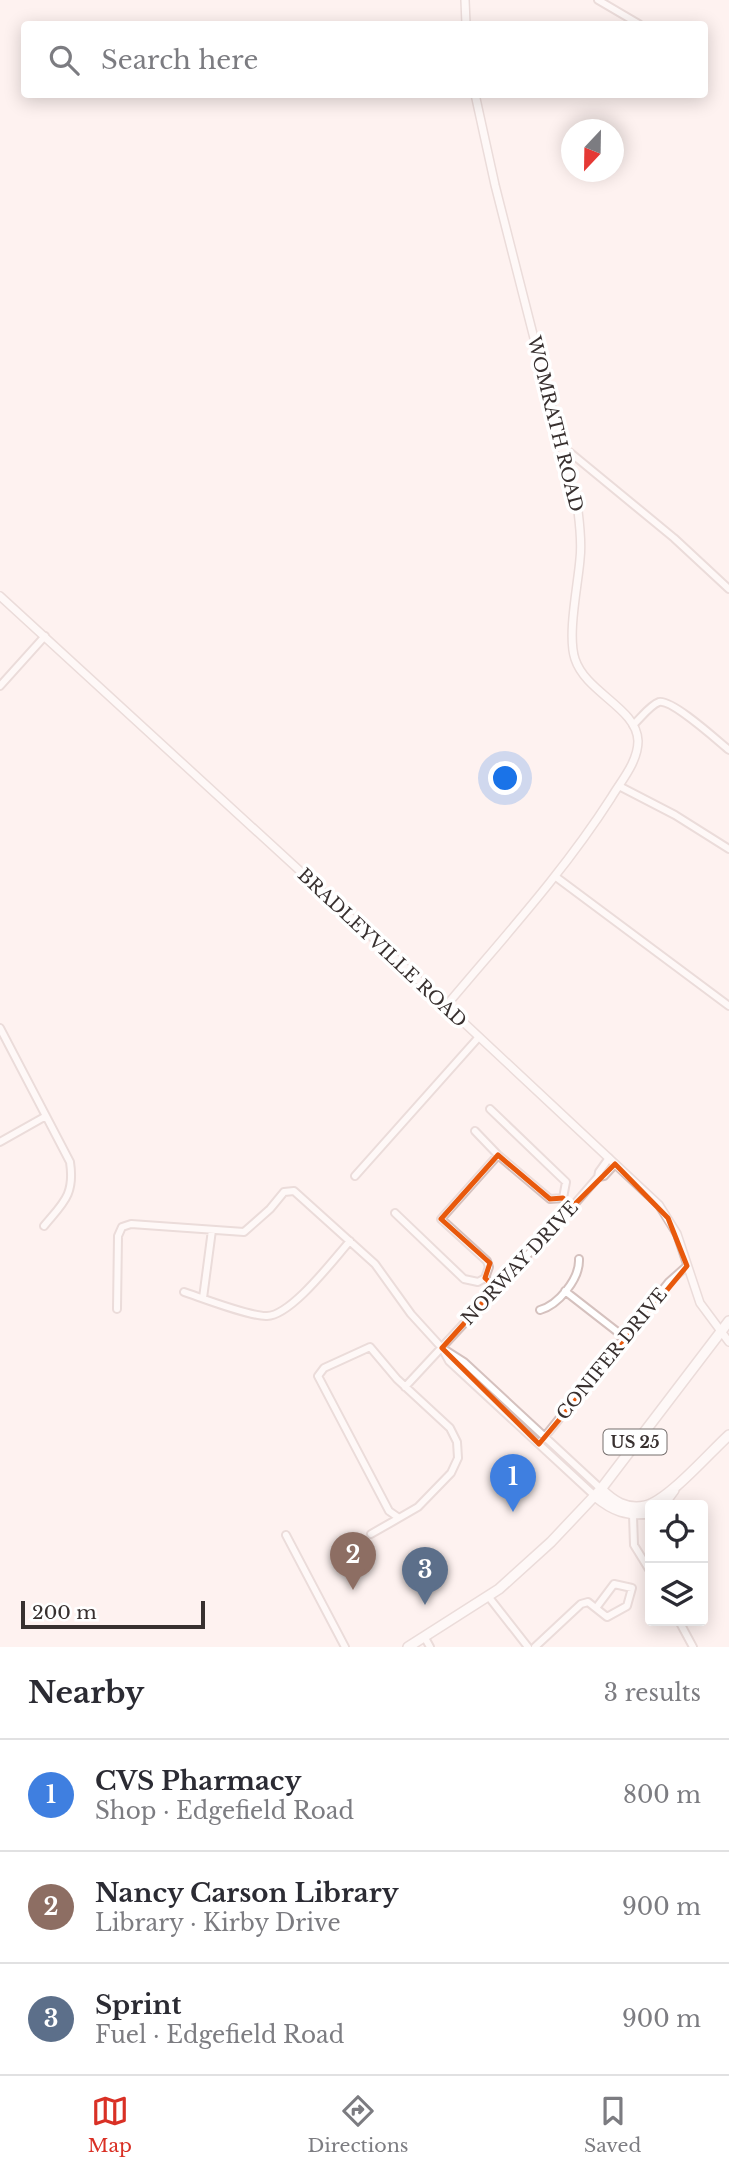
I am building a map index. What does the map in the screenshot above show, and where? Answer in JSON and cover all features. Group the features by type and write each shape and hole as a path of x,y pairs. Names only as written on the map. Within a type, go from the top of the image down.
{"main road":[{"name":"US 25","path":"408,1647 427,1643 533,1559 598,1492 729,1321"},
{"path":"667,1500 678,1485 729,1435"},
{"path":"598,1492 618,1503 645,1506 678,1485"},
{"path":"598,1492 613,1510 633,1515 645,1514"}],"street":[{"path":"465,0 466,21"},
{"path":"601,1 634,21"},
{"name":"WOMRATH ROAD","path":"476,98 578,511 580,535 573,639 575,660 593,687 633,725"},
{"path":"561,445 674,538 729,589"},
{"name":"BRADLEYVILLE ROAD","path":"0,596 659,1205 677,1234 700,1303 729,1342"},
{"path":"0,686 45,636"},
{"path":"446,1006 556,877 619,786 637,751 638,737 633,725 656,704 665,703 686,715 729,750"},
{"path":"619,786 675,815 729,849"},
{"path":"556,877 729,1006"},
{"path":"0,1028 67,1154 72,1177 68,1196 44,1226"},
{"path":"355,1177 478,1038"},
{"path":"490,1109 565,1182 563,1198"},
{"path":"0,1142 46,1116"},
{"path":"475,1131 498,1155 550,1199 563,1198 572,1206"},
{"path":"395,1213 464,1279 478,1282 485,1278 489,1267 487,1261 441,1219 498,1155"},
{"name":"NORWAY DRIVE","path":"405,1387 598,1177 604,1176 612,1161"},
{"path":"117,1309 118,1236 122,1227 131,1224 237,1233 248,1231 284,1192 291,1190 298,1193 374,1264 411,1314 442,1348 449,1361 540,1444 598,1492"},
{"path":"203,1298 212,1230"},
{"path":"184,1292 261,1315 276,1314 297,1298 350,1241"},
{"path":"540,1310 553,1305 565,1291 578,1272 579,1259"},
{"name":"CONIFER DRIVE","path":"540,1444 624,1337 678,1272 687,1266"},
{"path":"485,1278 496,1288"},
{"path":"565,1291 624,1337"},
{"path":"371,1534 399,1518 418,1507 451,1473 458,1458 457,1442 450,1428 405,1387 370,1347 324,1368 318,1376 389,1511 399,1518"},
{"path":"442,1348 464,1362 545,1437 598,1492"},
{"path":"633,1515 634,1545 645,1563"},
{"path":"286,1535 345,1647"},
{"path":"535,1647 581,1604 588,1602 607,1617 627,1606 632,1588 614,1584 596,1608"},
{"path":"488,1596 528,1647"},
{"path":"682,1626 693,1647"}],"highlighted area":[{"path":"498,1155 550,1199 563,1198 572,1207 615,1164 668,1218 687,1266 539,1444 442,1348 496,1288 485,1278 490,1263 441,1219"}],"place":[{"name":"CVS Pharmacy","path":"513,1512"},
{"name":"Nancy Carson Library","path":"353,1590"},
{"name":"Sprint","path":"425,1605"}]}
